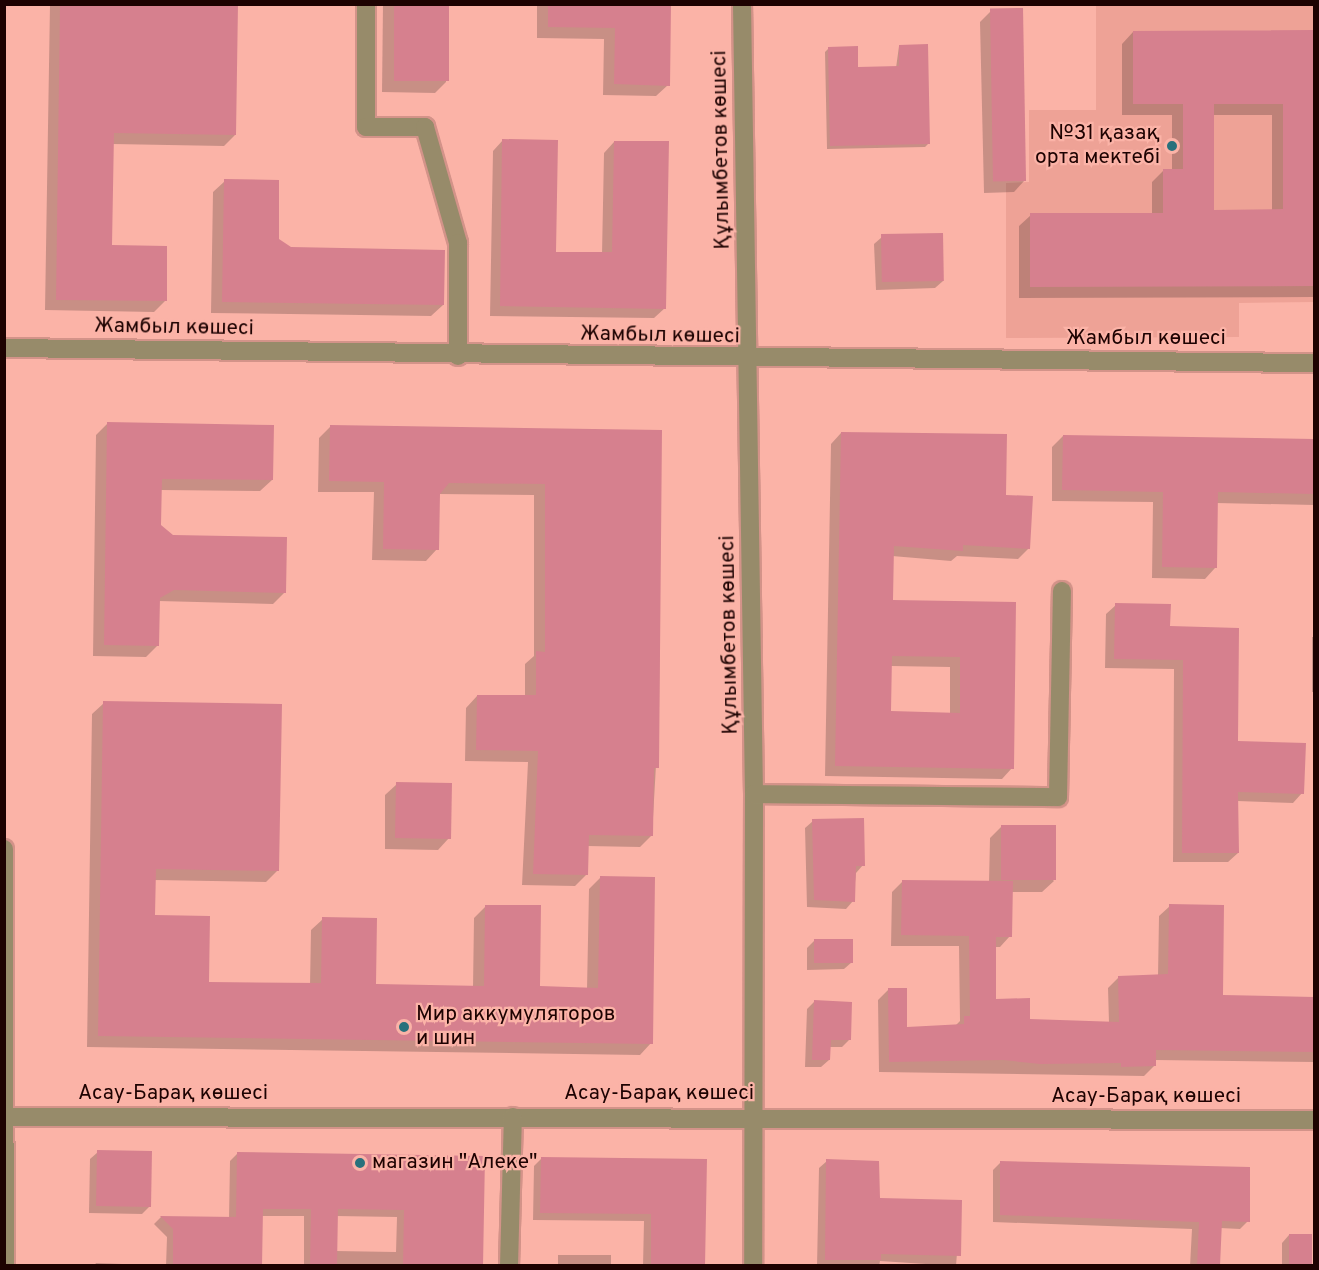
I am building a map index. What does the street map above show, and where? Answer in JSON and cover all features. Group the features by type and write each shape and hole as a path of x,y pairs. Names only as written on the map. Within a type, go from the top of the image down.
{"street":[{"path":"366,4 366,127 425,128 458,243 458,356"},
{"name":"Құлымбетов көшесі","path":"741,4 750,359 754,794 753,1266"},
{"name":"Жамбыл көшесі","path":"4,348 458,356 1314,363"},
{"path":"754,794 1058,797 1062,591"},
{"path":"4,849 5,1266"},
{"name":"Асау-Барақ көшесі","path":"5,1117 753,1116 1314,1120"},
{"path":"509,1266 513,1117"}],"shaded area":[{"name":"№31 қазақ орта мектебі","path":"1096,5 1314,5 1314,302 1239,303 1239,337 1006,338 1006,183 1029,182 1029,110 1096,110"}],"building":[{"path":"60,4 238,4 236,135 114,133 112,245 167,246 167,301 56,300"},
{"path":"394,4 449,4 449,81 394,81"},
{"path":"548,4 671,4 670,86 614,84 615,28 548,27"},
{"path":"1023,8 1026,181 993,182 990,9"},
{"path":"1314,30 1314,286 1030,287 1030,213 1163,213 1163,169 1183,169 1183,104 1133,104 1133,31","holes":["1214,104 1283,104 1283,209 1214,210"]},
{"path":"928,44 930,144 830,146 828,47 858,46 858,67 899,66 899,45"},
{"path":"502,139 558,140 556,252 612,252 614,141 669,141 666,309 500,306"},
{"path":"224,179 279,180 279,239 291,247 445,250 444,305 222,302"},
{"path":"943,233 944,281 882,282 881,234"},
{"path":"107,422 274,425 273,480 162,479 161,525 173,535 287,537 286,593 174,590 160,598 159,646 104,645"},
{"path":"330,425 662,430 659,768 654,768 653,836 589,835 588,875 533,874 538,751 476,750 477,695 536,695 536,651 545,652 545,484 449,483 440,494 439,550 383,549 384,482 329,481"},
{"path":"841,432 1007,434 1006,495 1033,496 1030,549 963,545 963,551 894,546 893,600 1016,602 1014,769 835,766","holes":["892,656 960,657 960,713 891,711"]},
{"path":"1063,435 1314,439 1314,494 1218,492 1217,568 1162,567 1163,492 1062,490"},
{"path":"1115,603 1171,604 1170,626 1239,628 1238,741 1306,743 1304,794 1238,792 1239,853 1182,853 1183,660 1114,659"},
{"path":"103,701 282,704 279,871 156,869 155,915 210,916 209,982 321,983 322,917 377,918 376,984 484,986 485,905 541,905 540,986 598,988 600,876 655,877 653,1044 98,1036"},
{"path":"396,782 452,783 451,839 395,838"},
{"path":"864,818 865,866 856,866 855,902 814,900 812,819"},
{"path":"1001,825 1056,825 1056,880 1001,880"},
{"path":"902,880 1013,881 1012,937 996,937 996,999 1030,998 1030,1019 1119,1022 1118,976 1168,974 1169,904 1224,905 1223,995 1314,997 1314,1052 1156,1050 1156,1066 1121,1067 1121,1063 1040,1064 1003,1060 889,1062 888,988 907,988 907,1027 964,1024 964,1016 970,1016 969,936 901,935"},
{"path":"814,939 853,939 853,963 814,963"},
{"path":"814,1000 852,1002 851,1040 831,1040 830,1060 812,1060"},
{"path":"97,1150 152,1151 151,1207 96,1206"},
{"path":"237,1152 485,1156 483,1266 403,1266 404,1210 338,1209 337,1266 310,1266 311,1209 263,1209 262,1266 173,1266 173,1229 160,1216 236,1217"},
{"path":"541,1157 707,1159 705,1266 651,1266 651,1214 540,1213"},
{"path":"826,1159 879,1161 880,1198 962,1200 961,1256 881,1254 881,1260 825,1260"},
{"path":"1000,1161 1250,1167 1250,1222 1222,1221 1220,1266 1197,1266 1199,1222 1000,1215"},
{"path":"1289,1234 1312,1234 1312,1266 1289,1266"}],"place":[{"name":"№31 қазақ орта мектебі","path":"1172,146"},
{"name":"Мир аккумуляторов и шин","path":"404,1027"},
{"name":"магазин \"Алеке\"","path":"360,1163"}]}
